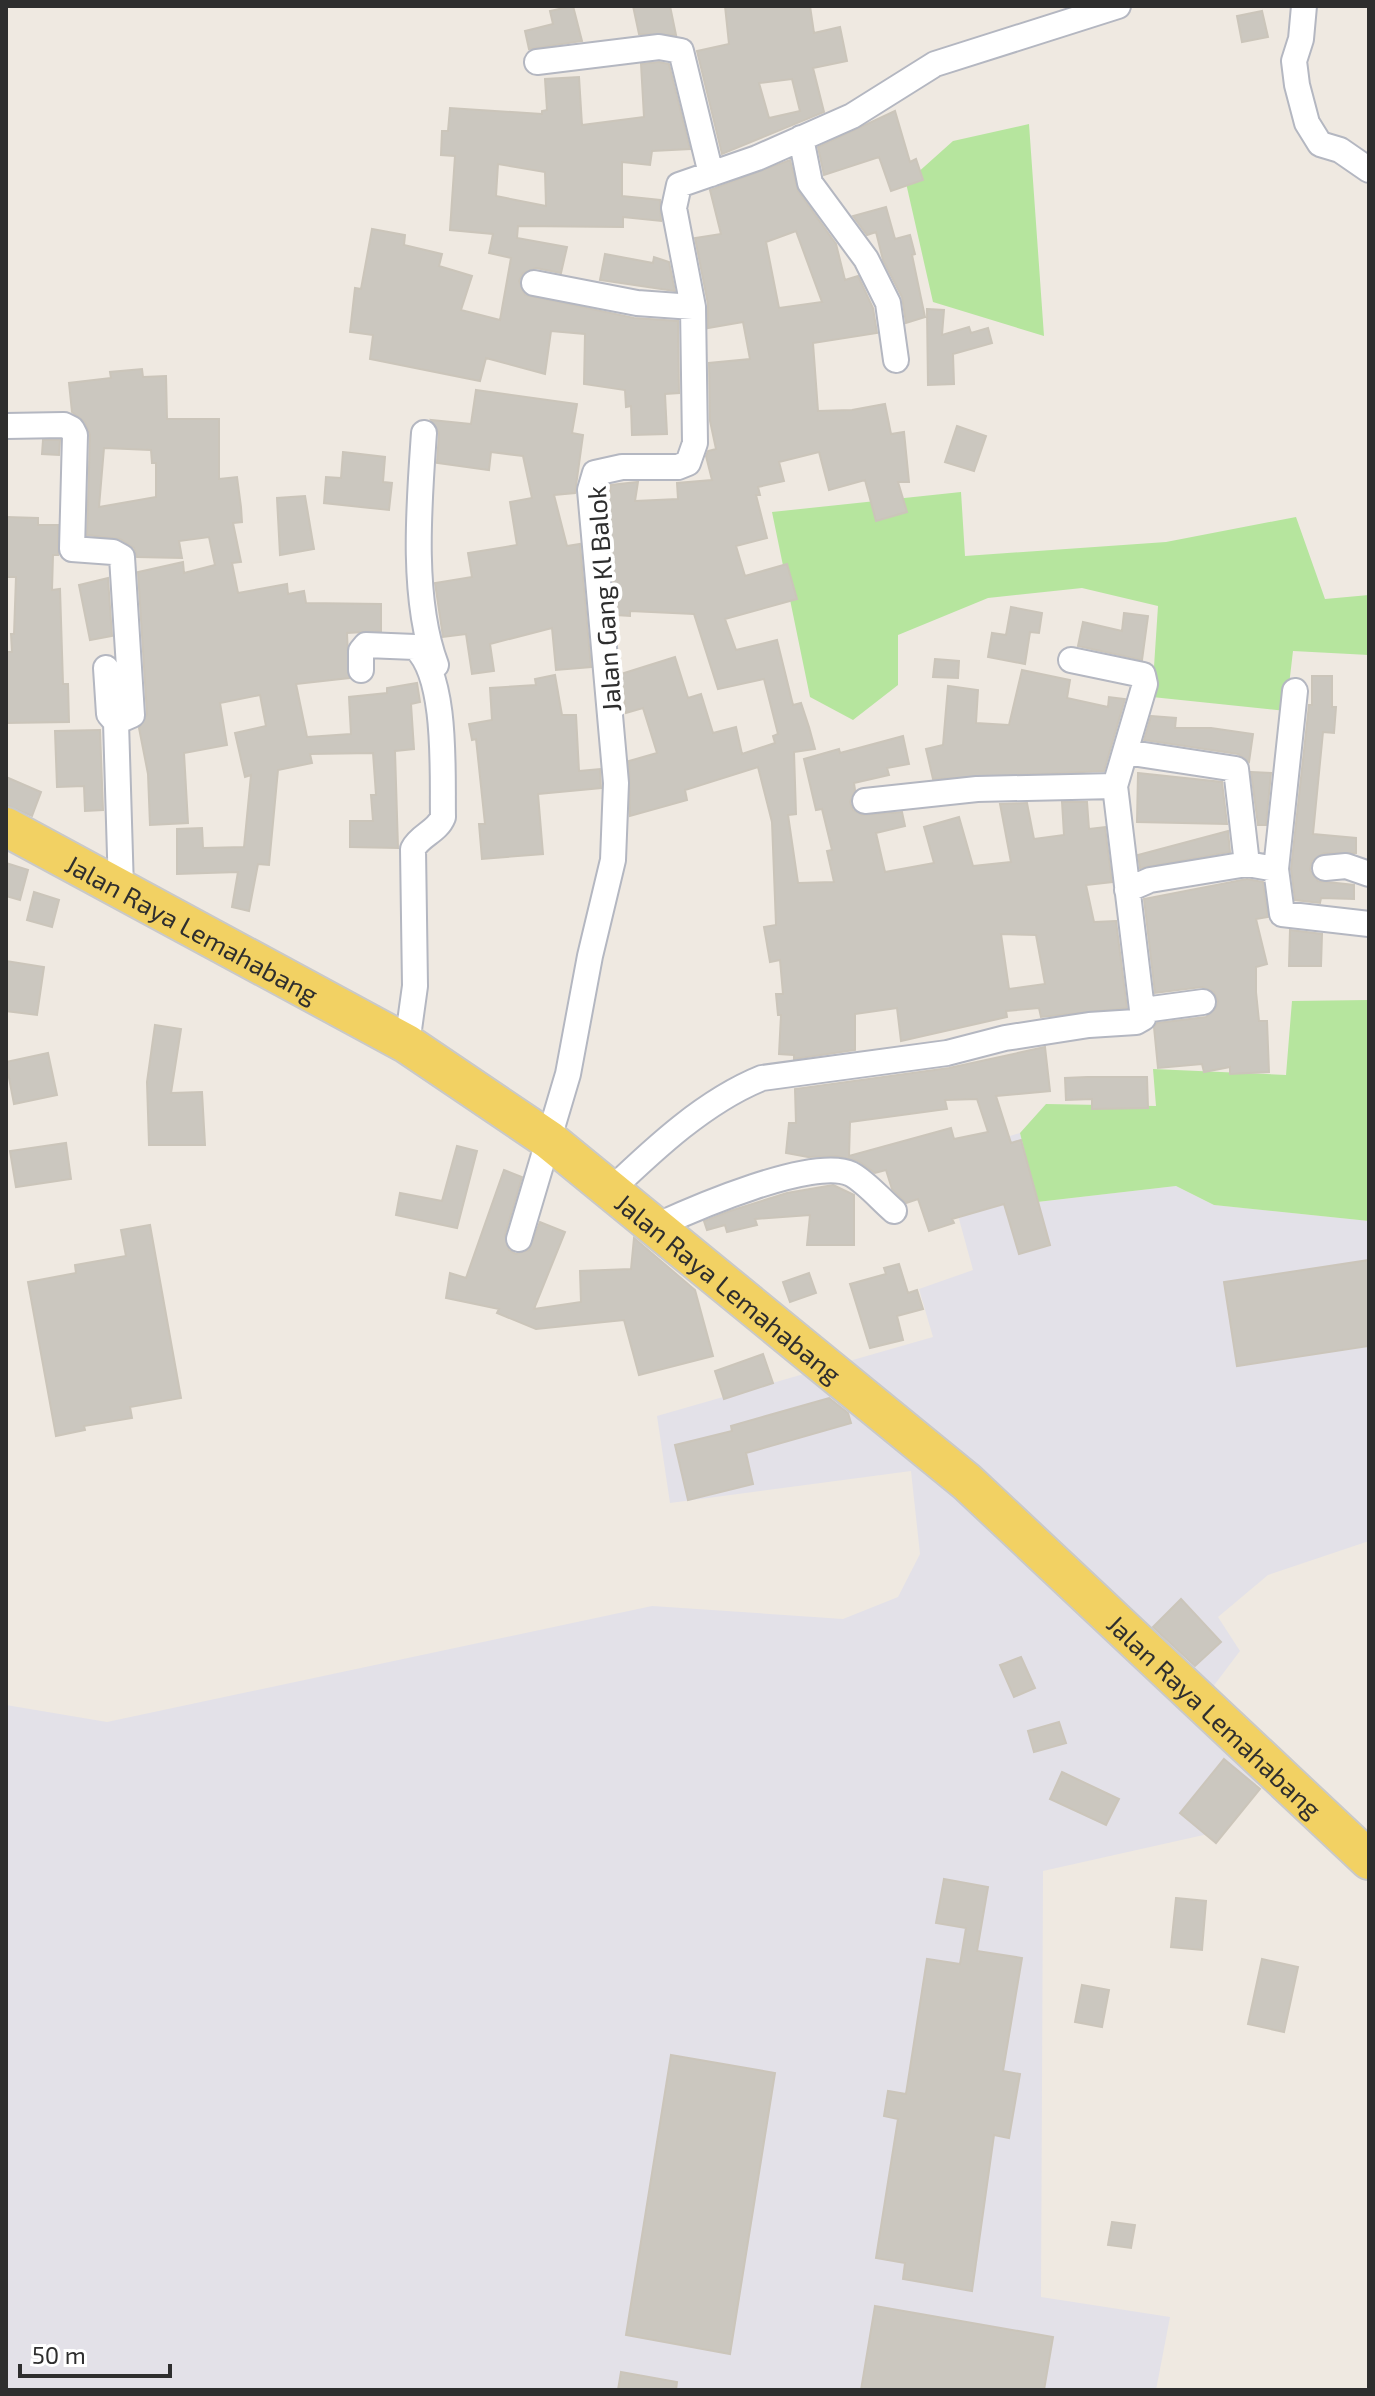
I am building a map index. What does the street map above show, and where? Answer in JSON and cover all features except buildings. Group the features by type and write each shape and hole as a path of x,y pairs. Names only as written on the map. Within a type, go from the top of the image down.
{"main road":[{"name":"Jalan Raya Lemahabang","path":"6,827 407,1044 549,1140 967,1482 1369,1860"}],"street":[{"name":"Jalan Gang Kl Balok","path":"549,1140 568,1074 616,831 616,783 590,490 595,473 607,468 678,467 692,457 696,421 693,307 674,198 683,182 711,174 852,116 935,64 1118,6"},
{"path":"1304,6 1301,39 1294,61 1301,107 1307,123 1320,144 1340,150 1369,170"},
{"path":"537,62 659,47 681,51 711,174"},
{"path":"801,138 810,183 866,259 888,303 896,360"},
{"path":"534,283 637,303 693,307"},
{"path":"6,426 64,425 72,429 75,435 72,549 113,552 122,557 132,715 116,722"},
{"path":"424,433 423,604 426,634 446,692 447,734 442,744"},
{"path":"361,670 361,651 366,645 419,650 435,689 442,744 443,817 440,825 417,841 413,849 415,986 407,1044"},
{"path":"611,1190 671,1136 738,1088 762,1078 947,1053 1005,1038 1089,1025 1136,1022 1143,1018 1115,786 1145,684 1143,675 1134,670 1071,660"},
{"path":"106,668 109,714 116,722 121,889"},
{"path":"1295,691 1276,869 1283,916 1369,924"},
{"path":"1125,752 1236,769 1247,864"},
{"path":"865,801 977,789 1115,786"},
{"path":"1127,890 1150,880 1247,864 1276,869"},
{"path":"1325,868 1346,866 1369,874"},
{"path":"1144,1010 1203,1002"},
{"path":"519,1239 549,1140"},
{"path":"656,1226 708,1202 777,1179 818,1173 853,1175 894,1211"}],"shaded area":[{"path":"1020,1133 1038,1202 1176,1186 1214,1205 1369,1221 1369,1541 1268,1575 1218,1617 1240,1651 1212,1688 1280,1754 1217,1832 1043,1871 1041,2297 1170,2317 1156,2390 6,2390 6,1705 107,1722 652,1606 843,1619 898,1597 920,1554 911,1471 670,1503 657,1416 933,1337 919,1289 973,1270 942,1157"}],"green space":[{"path":"1029,124 1044,336 933,302 906,183 953,141"},
{"path":"961,492 965,556 1166,542 1296,517 1325,599 1369,595 1369,655 1293,651 1286,711 1152,697 1158,606 1082,588 988,598 898,635 898,685 853,720 810,697 772,512"},
{"path":"1369,1000 1369,1221 1214,1205 1176,1186 1037,1202 1020,1133 1046,1104 1156,1106 1153,1069 1286,1075 1292,1001"}]}
